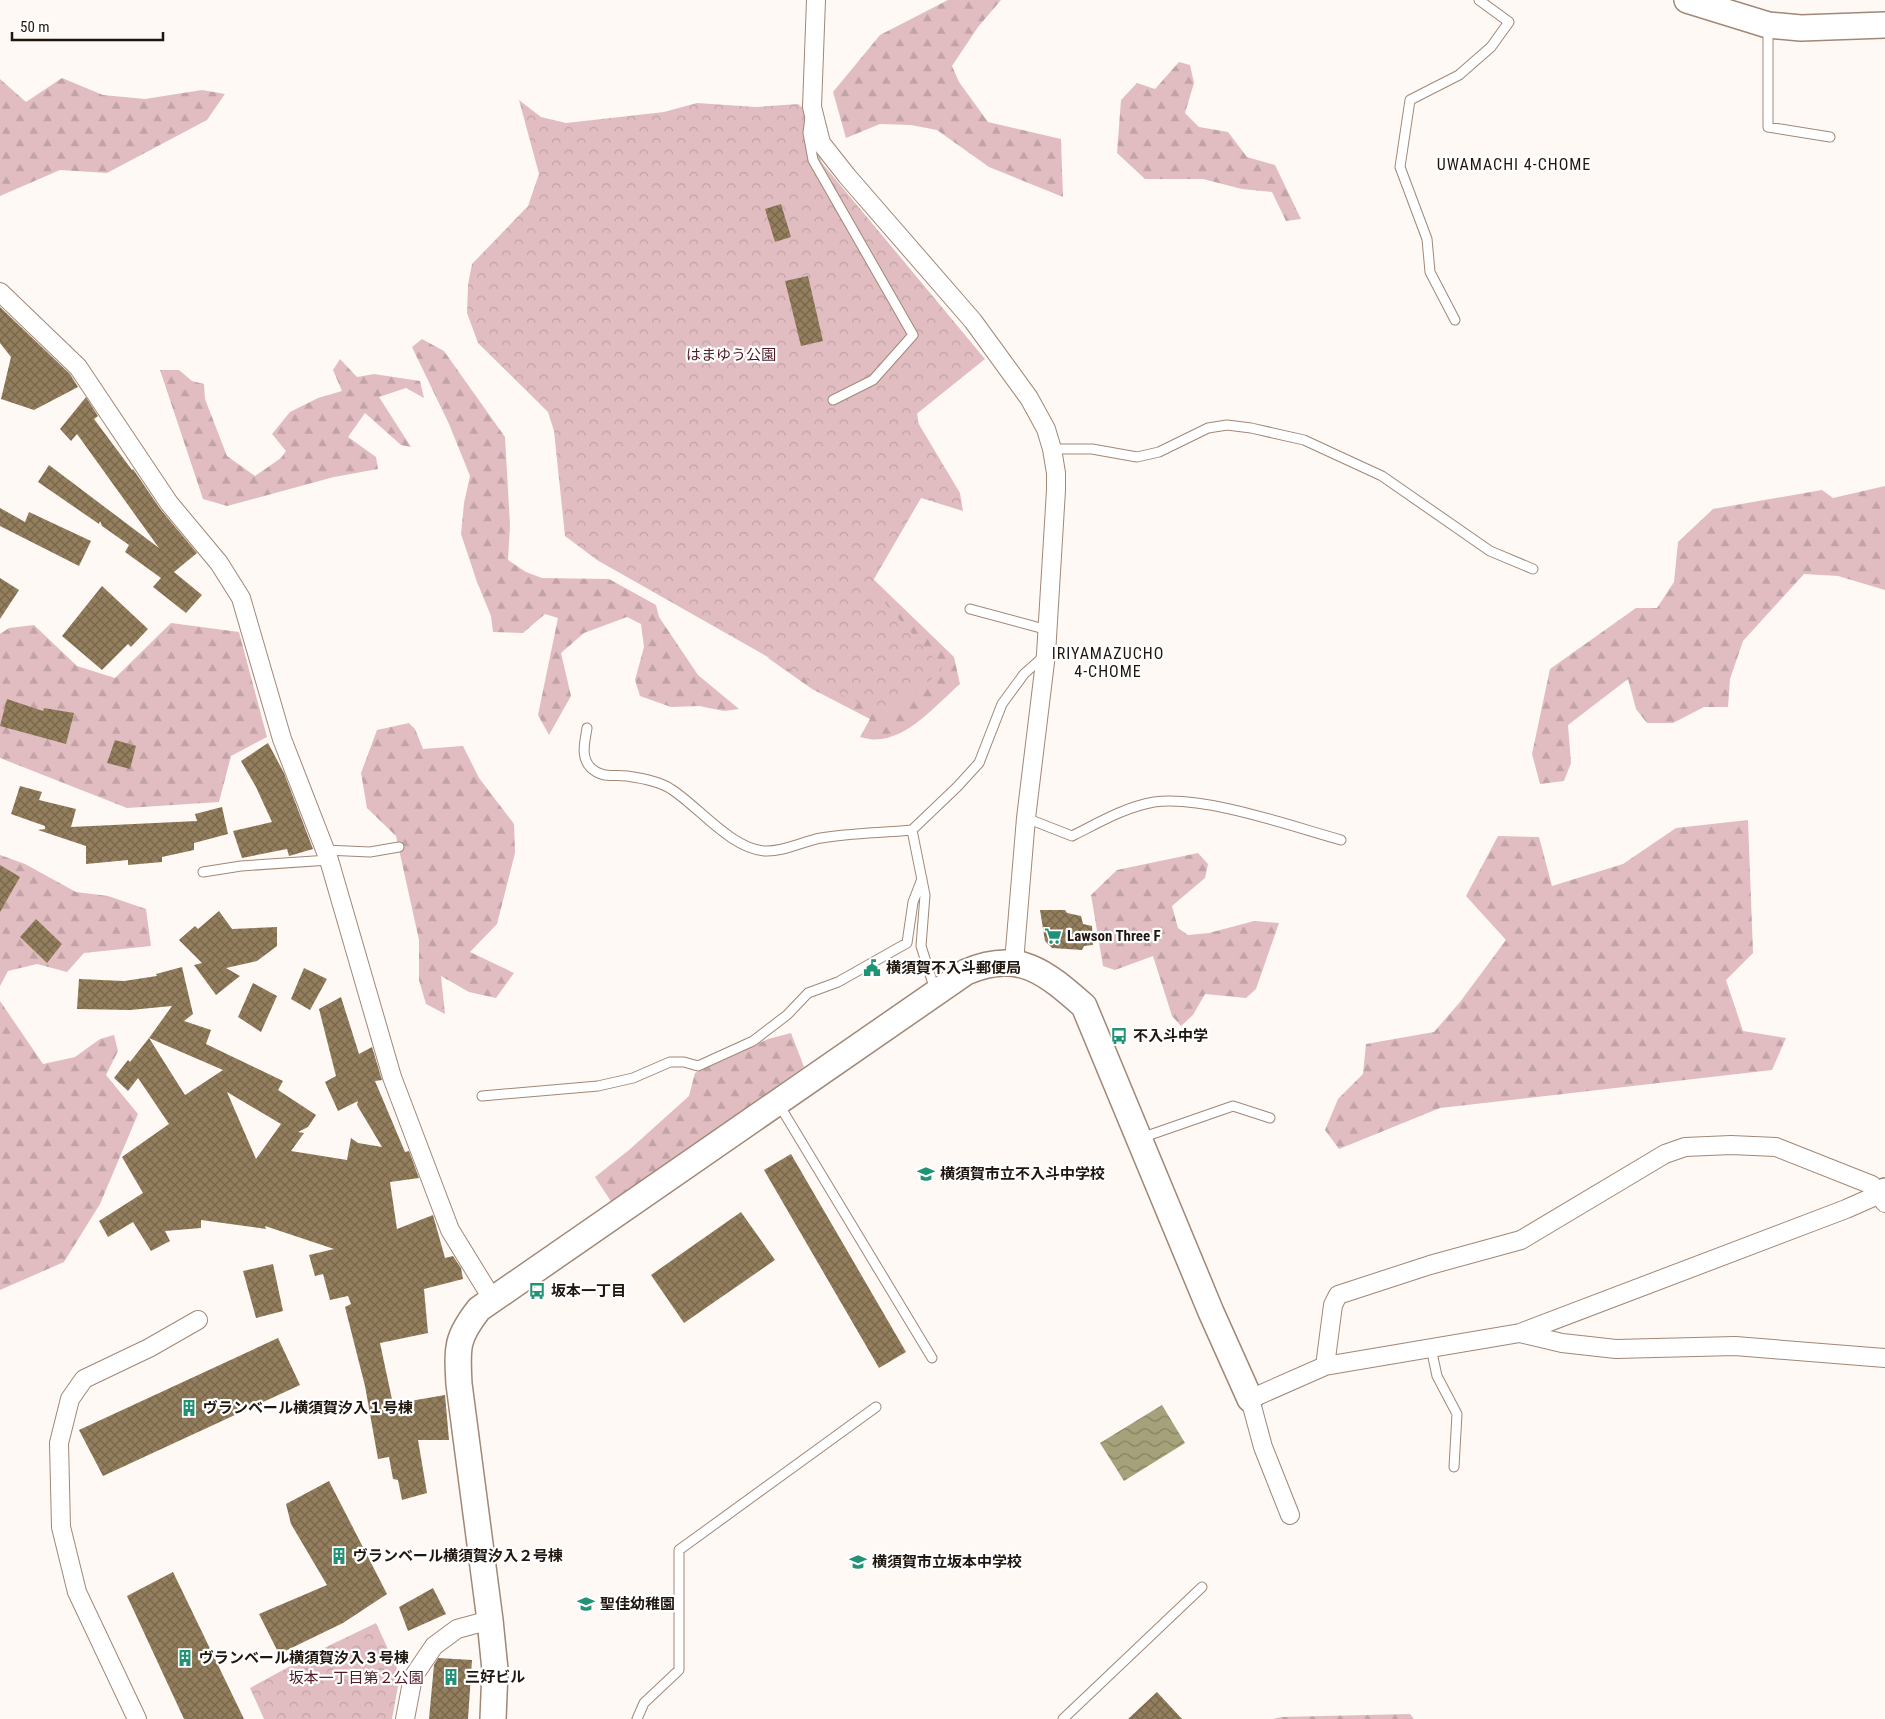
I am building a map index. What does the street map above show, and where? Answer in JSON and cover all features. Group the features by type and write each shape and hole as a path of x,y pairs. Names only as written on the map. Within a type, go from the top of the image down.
{"street":[{"path":"816,0 812,107 821,143 847,176 973,321 1028,398 1046,429 1052,449 1056,473 1056,490 1048,630 1026,818 1014,962"},
{"path":"1687,0 1768,25 1801,28 1885,25"},
{"path":"0,292 78,367 169,502 218,562 241,598 282,739 327,855 392,1077 450,1230 493,1300"},
{"path":"493,1719 495,1670 490,1620 459,1384 457,1350 464,1328 479,1309 966,972 984,964 1014,962 1041,972 1084,1006 1211,1312 1250,1399 1263,1447 1290,1515"},
{"path":"1250,1399 1325,1366 1520,1332 1883,1196 1872,1185 1776,1147 1731,1145 1685,1147 1665,1154 1521,1240 1430,1265 1338,1295 1333,1305 1325,1366"},
{"path":"137,1719 77,1592 61,1527 58,1443 70,1399 84,1379 148,1348 198,1320"},
{"path":"1520,1332 1562,1343 1616,1348 1735,1346 1885,1358"},
{"path":"405,1719 413,1678 434,1646 457,1629 490,1620"}],"lane":[{"path":"1455,320 1430,272 1427,239 1400,167 1410,100 1459,76 1491,47 1509,22 1479,0"},
{"path":"1768,25 1768,127 1830,137"},
{"path":"812,107 808,133 813,160 913,335 873,380 833,400"},
{"path":"1052,449 1092,449 1137,457 1159,452 1208,428 1227,425 1251,428 1304,440 1382,476 1490,551 1534,569"},
{"path":"970,609 1048,630"},
{"path":"587,728 584,755 591,767 605,777 626,776 656,782 670,788 700,815 746,846 764,851 776,850 820,838 912,830 957,787 979,762 1002,704 1024,674 1046,654"},
{"path":"1026,818 1072,836 1120,812 1154,802 1181,802 1242,813 1342,840"},
{"path":"912,830 925,895 921,946 936,993"},
{"path":"203,872 399,847"},
{"path":"482,1096 598,1086 633,1078 670,1062 684,1062 698,1066 719,1058 753,1041 787,1015 808,993 838,982 907,943 913,902 922,879"},
{"path":"777,1102 932,1358"},
{"path":"1139,1139 1233,1106 1270,1118"},
{"path":"1431,1348 1437,1376 1457,1414 1454,1467"},
{"path":"637,1719 644,1703 679,1670 679,1550 876,1408"},
{"path":"1063,1719 1202,1587"}],"green space":[{"path":"948,0 1001,0 978,27 952,66 959,82 988,122 1061,139 1063,197 989,167 937,130 911,125 880,124 846,138 833,92 880,35"},
{"path":"1179,62 1190,65 1194,83 1185,113 1199,127 1228,132 1247,157 1275,165 1301,219 1286,221 1272,192 1242,189 1203,179 1145,179 1117,153 1121,100 1137,83 1155,89"},
{"path":"62,78 103,95 145,99 202,90 225,94 207,120 107,173 60,170 0,196 0,79 26,102"},
{"name":"はまゆう公園","path":"519,100 541,117 566,123 664,112 697,103 756,107 798,104 803,108 822,163 985,359 914,416 960,493 963,511 921,498 870,586 944,670 884,714 812,682 597,560 565,536 554,431 548,412 478,343 467,313 468,285 472,264 528,206 539,174"},
{"path":"422,339 444,351 505,437 510,525 508,560 526,572 542,578 609,579 656,605 659,617 698,675 739,709 724,711 699,706 671,707 640,696 635,680 644,647 641,624 627,617 584,633 561,653 571,696 549,735 538,715 558,618 545,614 523,633 493,632 491,616 461,534 464,503 470,476 449,424 412,347"},
{"path":"340,359 357,377 374,374 420,381 424,398 406,388 379,397 411,447 401,445 365,413 348,437 376,457 378,469 334,477 227,506 203,499 160,370 179,370 192,381 204,384 205,399 227,456 255,476 281,458 286,451 272,434 290,412 318,398 342,391 333,370"},
{"path":"914,392 928,488 867,573 954,657 960,684 927,715 902,732 889,738 860,737 870,719 812,689 768,658 796,653"},
{"path":"1885,486 1885,590 1838,576 1804,574 1743,641 1730,679 1728,707 1704,707 1673,723 1647,723 1636,709 1628,679 1568,725 1571,763 1564,781 1540,784 1532,754 1550,669 1636,608 1657,608 1674,582 1678,542 1713,509 1822,490 1833,498"},
{"path":"171,623 239,632 267,737 231,756 219,802 127,808 0,758 0,634 9,628 34,625 77,666 115,678"},
{"path":"409,723 415,729 423,749 463,746 479,778 514,824 515,853 497,924 470,952 514,973 496,998 469,992 441,976 445,1014 426,1004 419,980 419,940 396,836 367,808 361,773 377,730"},
{"path":"1748,820 1753,953 1726,980 1743,1031 1786,1038 1772,1070 1440,1108 1339,1149 1325,1130 1338,1099 1363,1074 1366,1044 1434,1032 1460,1002 1506,940 1466,896 1498,836 1539,837 1552,886 1623,864 1676,828"},
{"path":"1198,853 1208,864 1205,878 1172,906 1178,928 1188,935 1209,933 1254,921 1279,923 1256,989 1246,998 1205,994 1193,1015 1181,1026 1172,1016 1153,956 1115,970 1103,966 1091,895 1117,870"},
{"path":"0,855 25,864 76,892 108,896 146,909 151,946 84,953 67,972 37,964 8,971 0,986"},
{"path":"0,1001 43,1064 75,1057 100,1039 114,1035 118,1051 106,1075 138,1114 100,1204 64,1262 0,1290"},
{"path":"791,1033 804,1067 612,1203 595,1177 629,1150 689,1096 695,1073 768,1039"},
{"name":"坂本一丁目第２公園","path":"376,1623 400,1675 392,1719 264,1719 250,1688 318,1651"},
{"path":"1410,1714 1414,1719 1273,1719 1281,1717"}],"water":[{"path":"1162,1405 1185,1443 1124,1481 1100,1443"}],"building":[{"path":"781,204 791,237 775,242 765,209"},
{"path":"808,276 823,341 801,346 785,281"},
{"path":"0,307 70,374 78,387 34,410 1,399 11,357 0,343"},
{"path":"86,397 98,416 94,419 133,469 161,510 197,553 174,572 202,595 186,613 153,587 161,578 125,552 129,545 102,526 100,521 99,524 38,482 49,465 159,548 77,434 71,441 60,429"},
{"path":"0,508 25,522 29,512 91,541 79,566 0,526"},
{"path":"0,578 19,590 0,619"},
{"path":"102,586 148,629 131,647 128,644 102,670 62,636"},
{"path":"7,699 43,711 44,708 74,713 66,744 0,726"},
{"path":"115,740 136,746 130,769 107,763"},
{"path":"268,743 284,773 313,849 289,856 287,849 242,858 233,831 272,822 256,787 241,761"},
{"path":"20,786 42,792 39,800 76,809 71,827 197,821 195,814 222,807 228,834 194,843 194,850 162,857 162,862 128,865 128,860 86,864 86,846 38,830 45,829 45,826 11,814"},
{"path":"0,865 20,877 0,912"},
{"path":"1040,910 1065,910 1067,913 1081,916 1083,924 1092,926 1093,945 1084,946 1082,950 1052,948 1045,941"},
{"path":"219,911 232,929 277,927 277,946 257,961 226,968 240,976 216,995 194,965 202,963 179,940 195,926 198,929"},
{"path":"36,919 62,944 47,963 20,937"},
{"path":"182,967 193,1014 184,1021 211,1030 206,1044 283,1081 278,1090 316,1115 308,1127 298,1132 304,1133 291,1151 347,1160 351,1138 358,1143 382,1147 357,1105 358,1101 338,1111 325,1082 336,1076 319,1009 341,997 359,1054 372,1047 382,1080 375,1081 405,1152 409,1151 419,1178 390,1182 397,1229 433,1215 445,1258 453,1256 461,1268 463,1279 424,1289 428,1333 380,1343 393,1404 445,1395 449,1440 418,1440 427,1493 402,1500 398,1480 393,1479 389,1457 378,1459 365,1386 345,1307 351,1304 348,1296 330,1300 323,1274 315,1276 309,1255 334,1249 265,1226 266,1229 201,1220 201,1228 165,1231 170,1241 151,1251 133,1222 108,1237 99,1221 143,1193 122,1157 169,1124 138,1078 128,1091 114,1078 128,1060 130,1062 172,1006 130,1010 77,1009 79,979 124,981 157,976 156,974","holes":["149,1038 223,1070 185,1095","227,1092 281,1124 256,1159"]},
{"path":"304,968 327,979 310,1010 291,999"},
{"path":"253,983 277,996 261,1032 238,1017"},
{"path":"791,1154 906,1352 879,1368 764,1170"},
{"path":"741,1212 775,1260 684,1323 651,1275"},
{"path":"273,1264 283,1311 256,1318 243,1271"},
{"name":"ヴランベール横須賀汐入１号棟","path":"278,1338 300,1385 103,1476 79,1430"},
{"name":"ヴランベール横須賀汐入２号棟","path":"329,1481 387,1594 343,1623 279,1654 259,1614 327,1585 291,1524 286,1504"},
{"name":"ヴランベール横須賀汐入３号棟","path":"173,1572 244,1719 184,1719 127,1596"},
{"path":"433,1588 446,1614 408,1631 399,1607"},
{"path":"438,1658 472,1660 468,1719 429,1719 434,1665"},
{"path":"1157,1692 1182,1719 1128,1719"}],"place":[{"name":"Lawson Three F","path":"1053,936"},
{"name":"横須賀不入斗郵便局","path":"872,968"},
{"name":"不入斗中学","path":"1119,1036"},
{"name":"横須賀市立不入斗中学校","path":"926,1174"},
{"name":"坂本一丁目","path":"537,1291"},
{"name":"ヴランベール横須賀汐入１号棟","path":"189,1408"},
{"name":"ヴランベール横須賀汐入２号棟","path":"339,1556"},
{"name":"横須賀市立坂本中学校","path":"858,1562"},
{"name":"聖佳幼稚園","path":"586,1604"},
{"name":"ヴランベール横須賀汐入３号棟","path":"185,1658"},
{"name":"三好ビル","path":"451,1677"}],"district":[{"name":"UWAMACHI 4-CHOME","path":"1514,164"},
{"name":"IRIYAMAZUCHO 4-CHOME","path":"1108,662"}]}
